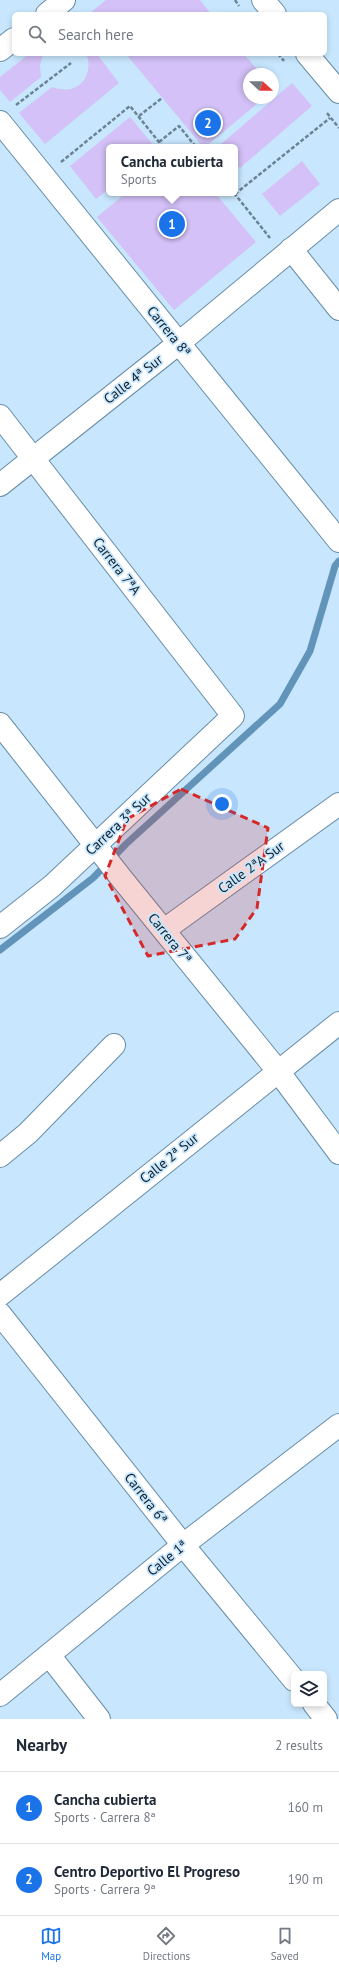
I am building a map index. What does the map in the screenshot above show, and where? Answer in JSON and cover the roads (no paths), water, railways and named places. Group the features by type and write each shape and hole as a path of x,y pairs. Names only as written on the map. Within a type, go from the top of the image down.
{"street":[{"path":"49,12 64,0"},
{"path":"263,0 272,12"},
{"path":"0,50 12,41"},
{"path":"309,56 339,92"},
{"name":"Carrera 8ª","path":"7,114 44,176 336,538"},
{"name":"Calle 4ª Sur","path":"0,485 178,343 282,246 339,210"},
{"path":"282,246 339,309"},
{"name":"Carrera 7ªA","path":"0,416 233,716"},
{"name":"Carrera 3ª Sur","path":"0,927 98,849 233,716"},
{"name":"Carrera 7ª","path":"0,724 122,879 278,1070 339,1153"},
{"name":"Calle 2ªA Sur","path":"164,930 339,804"},
{"name":"Calle 2ª Sur","path":"0,1295 339,1022"},
{"path":"0,1156 28,1132 114,1045"},
{"name":"Carrera 6ª","path":"0,1314 183,1544 291,1676"},
{"name":"Calle 1ª","path":"0,1695 183,1544 339,1425"},
{"path":"49,1655 99,1719"},
{"path":"316,1707 326,1719"}],"waterway":[{"path":"0,950 93,878 126,844 280,704 310,651 335,566 339,561"}],"place":[{"name":"Centro Deportivo El Progreso","path":"208,123"},
{"name":"Cancha cubierta","path":"172,224"}]}
